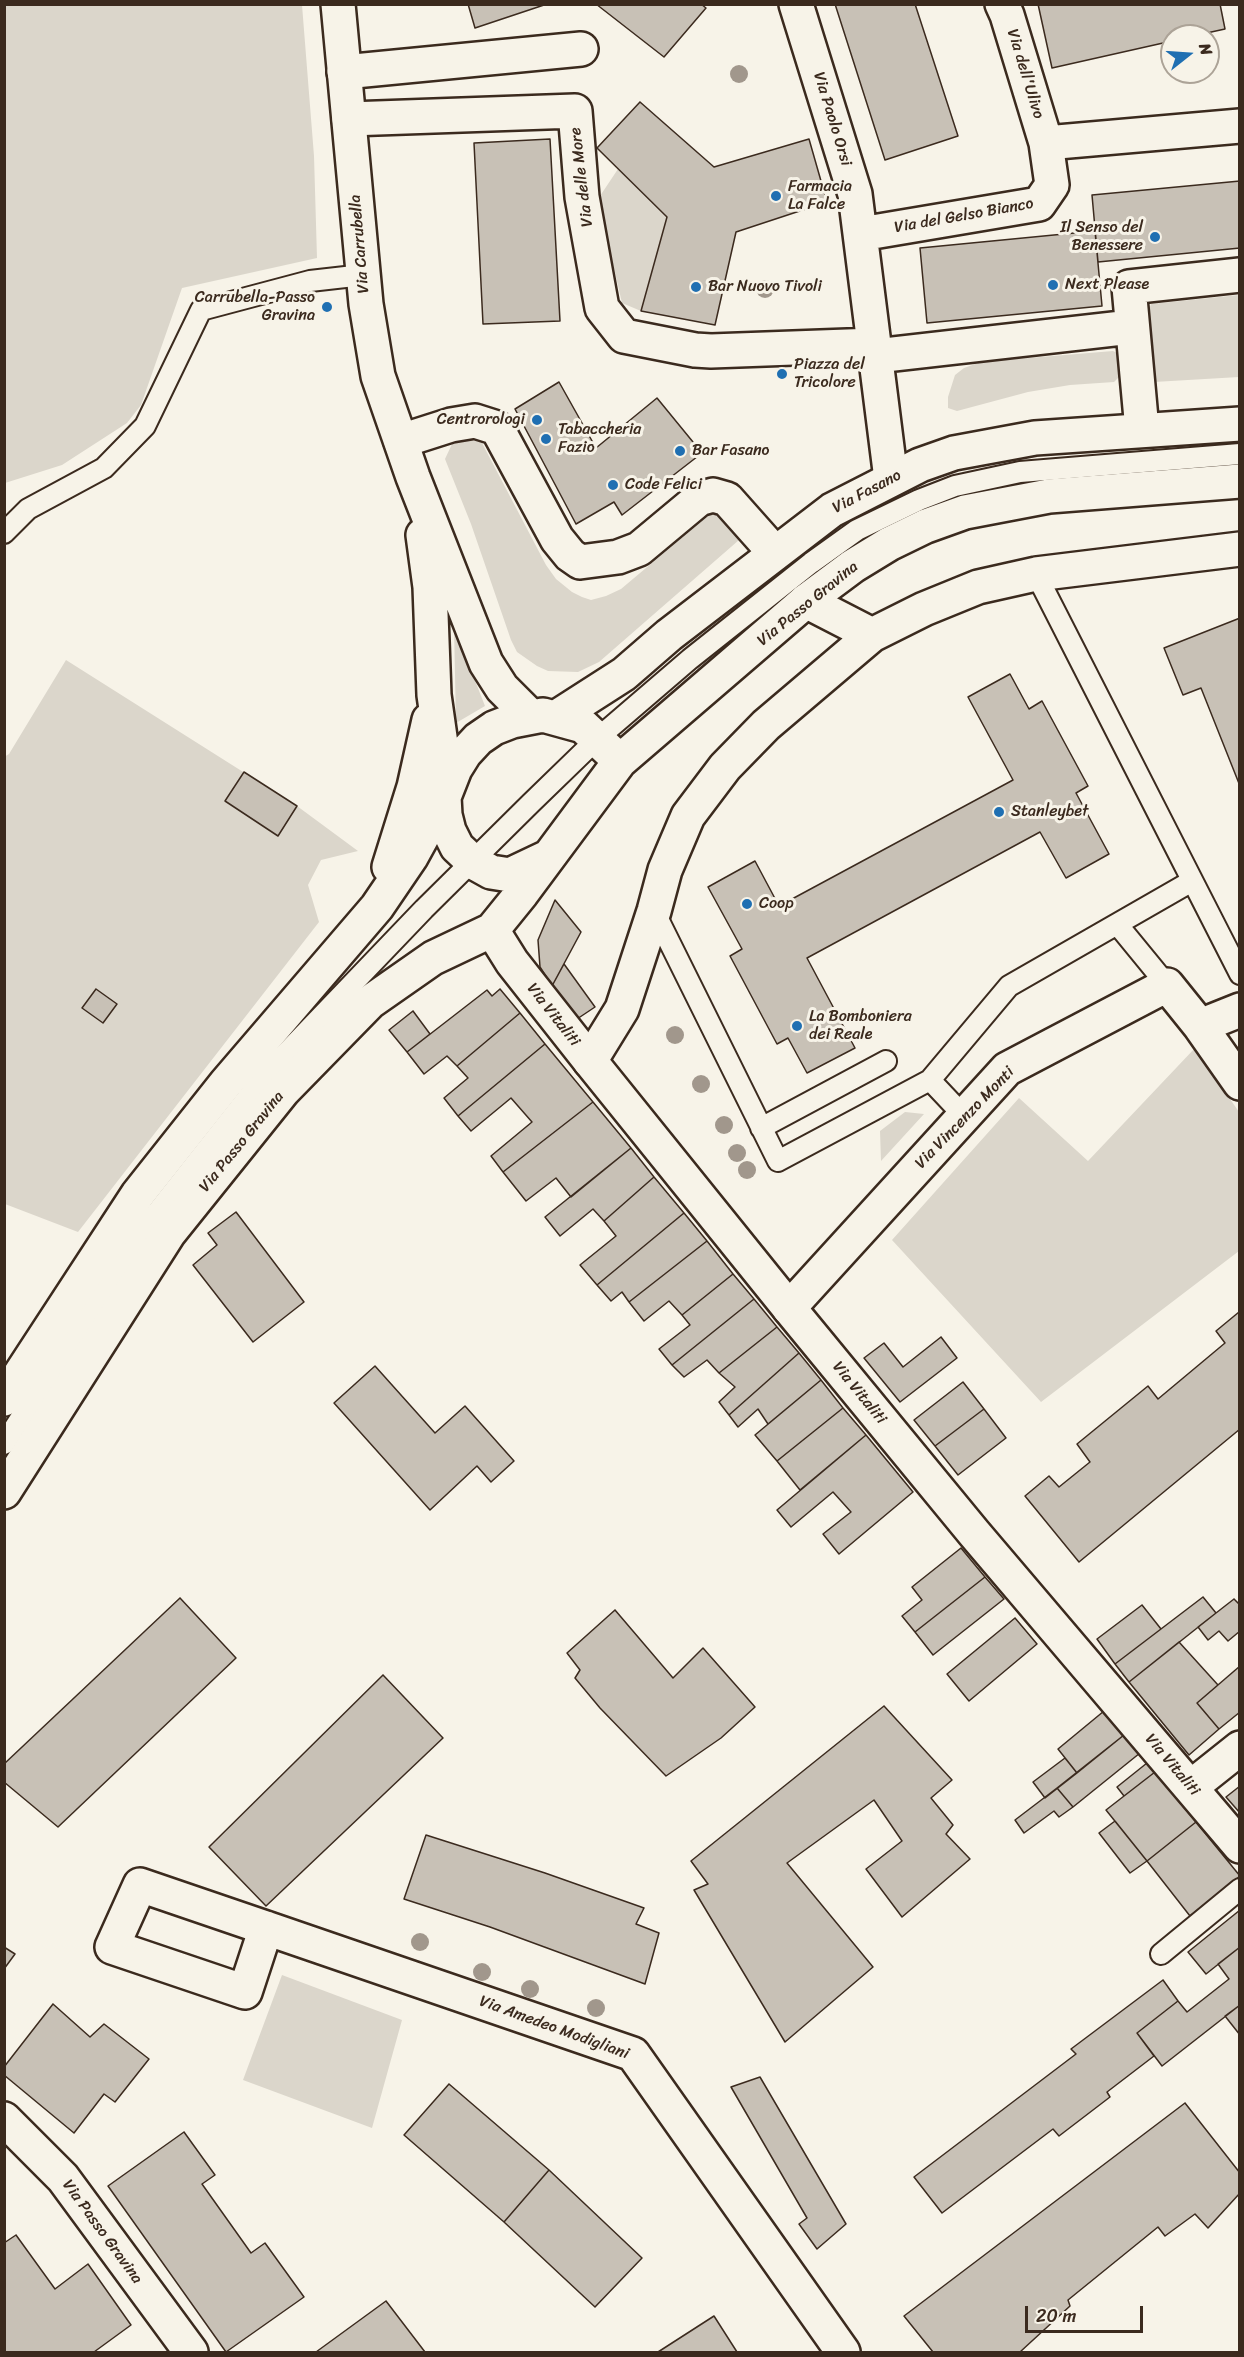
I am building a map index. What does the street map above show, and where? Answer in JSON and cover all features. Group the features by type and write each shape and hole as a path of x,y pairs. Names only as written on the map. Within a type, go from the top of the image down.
{"street":[{"name":"Via Carrubella","path":"338,4 366,304 378,376 413,477"},
{"name":"Via Paolo Orsi","path":"796,4 855,194 891,479"},
{"name":"Via dell'Ulivo","path":"1002,4 1046,143"},
{"path":"344,72 581,49"},
{"name":"Via delle More","path":"349,119 575,111 582,197 602,308 624,336 711,351 876,350"},
{"path":"1046,143 1239,126"},
{"name":"Via del Gelso Bianco","path":"861,234 1039,204 1052,186 1046,143"},
{"path":"1142,430 1129,287 1239,275"},
{"path":"876,350 1131,327"},
{"path":"401,441 451,425 475,421 497,428 557,539 570,555 580,562 618,557 639,549 699,499 713,495 727,499 775,553"},
{"name":"Via Fasano","path":"377,907 411,857 465,753 478,739 503,724 544,717 624,674 669,635 832,510 891,479 954,453 992,444 1035,438 1239,424"},
{"path":"413,477 427,554 434,695 446,792 445,815 449,831 457,847 473,862 491,872 510,875 548,857"},
{"path":"413,477 486,663 502,688 544,717 583,726 609,749"},
{"name":"Via Passo Gravina","path":"4,1492 169,1233 283,1091 370,1002 433,958 492,930 548,857 609,749 853,566 889,544 926,526 965,512 1049,496 1239,482"},
{"path":"590,1061 622,1009 665,870 688,816 725,767 766,725 872,635 924,609 978,587 1036,574 1239,549"},
{"path":"807,601 872,635"},
{"path":"8,1387 138,1194 226,1083 377,907 414,787 434,695"},
{"name":"Via Vitaliti","path":"492,930 512,962 789,1308 974,1533 1239,1845"},
{"path":"1167,985 1200,1026 1239,1083"},
{"name":"Via Vincenzo Monti","path":"789,1308 1007,1068 1167,985"},
{"path":"1200,1026 1239,1010"},
{"path":"1191,1787 1239,1748"},
{"name":"Via Amedeo Modigliani","path":"266,1928 633,2054 843,2352"},
{"name":"Via Passo Gravina","path":"4,2119 63,2178 191,2352"}],"lane":[{"path":"4,532 28,509 104,468 145,426 201,310 310,281 363,275"},
{"path":"4,1444 135,1240 267,1073 424,909 473,862 609,749 690,659 811,563 857,530 919,500 955,486 1020,472 1239,454"},
{"path":"1036,574 1239,974"},
{"path":"654,911 778,1161 930,1080 1009,986 1192,881"},
{"path":"1116,924 1167,985"},
{"path":"761,1128 886,1061"},
{"path":"930,1080 964,1116"},
{"path":"1161,1954 1239,1889"}],"shaded area":[{"path":"5,4 302,5 314,156 317,258 182,288 141,405 127,423 62,465 5,483"},
{"path":"618,169 667,217 641,311 622,303 598,199"},
{"path":"1239,295 1239,377 1154,382 1145,320 1151,304"},
{"path":"1113,351 1117,353 1119,377 1114,382 1070,385 1028,392 957,411 948,408 948,397 955,375 964,368 981,362"},
{"path":"465,437 482,443 546,565 556,579 582,597 591,600 621,589 709,515 721,514 738,533 739,540 599,662 578,672 548,671 517,652 511,640 471,524 445,459 452,444"},
{"path":"454,627 485,706 456,723"},
{"path":"66,660 297,806 358,851 321,860 308,885 319,922 78,1232 5,1204 4,757 9,754"},
{"path":"1195,1048 1239,1112 1239,1251 1041,1402 892,1240 1019,1098 1088,1161"},
{"path":"905,1112 924,1114 881,1161 880,1131"},
{"path":"282,1975 402,2020 372,2128 243,2080"}],"building":[{"path":"468,4 547,4 475,28"},
{"path":"596,4 701,4 706,8 664,57"},
{"path":"835,4 915,4 958,136 885,160"},
{"path":"1038,4 1220,4 1225,29 1220,30 1220,24 1160,24 1160,44 1052,68"},
{"path":"640,102 714,167 809,139 827,202 736,232 715,325 641,311 667,217 597,148"},
{"path":"550,139 560,321 483,324 474,143"},
{"path":"1240,181 1240,248 1098,262 1092,195"},
{"path":"1095,231 1102,306 927,323 920,248"},
{"path":"559,382 596,448 657,398 702,453 622,515 614,502 576,524 515,409"},
{"path":"1240,618 1240,786 1201,688 1183,695 1164,648"},
{"path":"1010,674 1029,709 1042,701 1088,786 1076,793 1109,854 1066,878 1040,832 807,958 855,1048 807,1073 788,1038 777,1044 730,956 742,949 708,887 755,861 779,906 1013,780 968,697"},
{"path":"244,772 297,806 278,836 225,801"},
{"path":"555,900 581,932 552,986 540,967 538,940"},
{"path":"564,964 595,1007 577,1019 552,986"},
{"path":"96,989 117,1004 103,1023 82,1008"},
{"path":"500,989 520,1013 457,1066 447,1056 424,1074 407,1052 487,990 492,996"},
{"path":"413,1011 430,1034 407,1052 389,1030"},
{"path":"520,1013 545,1044 458,1116 444,1098 468,1078 457,1066"},
{"path":"545,1044 593,1102 503,1172 491,1156 532,1122 511,1098 471,1131 458,1116"},
{"path":"593,1102 631,1148 571,1197 556,1178 526,1201 503,1172"},
{"path":"631,1148 654,1177 604,1221 593,1209 560,1236 545,1217"},
{"path":"654,1177 684,1213 597,1285 580,1265 616,1236 604,1221"},
{"path":"236,1212 304,1302 253,1342 193,1265 217,1245 208,1233"},
{"path":"684,1213 707,1241 629,1302 622,1292 611,1301 597,1285"},
{"path":"707,1241 733,1274 682,1315 669,1301 644,1321 629,1302"},
{"path":"733,1274 754,1299 672,1365 659,1349 690,1325 682,1315"},
{"path":"754,1299 777,1327 719,1373 707,1360 684,1377 672,1365"},
{"path":"1239,1312 1240,1429 1079,1562 1025,1496 1049,1476 1059,1487 1090,1462 1077,1444 1148,1386 1158,1399 1225,1343 1216,1331"},
{"path":"777,1327 799,1353 729,1415 719,1402 735,1387 719,1373"},
{"path":"941,1337 957,1358 900,1402 864,1358 884,1343 903,1367"},
{"path":"799,1353 821,1380 768,1424 758,1409 738,1427 729,1415"},
{"path":"375,1366 435,1433 465,1406 514,1461 491,1482 477,1466 430,1510 334,1403"},
{"path":"821,1380 843,1408 777,1461 755,1435"},
{"path":"963,1382 984,1409 935,1446 914,1420"},
{"path":"843,1408 866,1435 800,1490 777,1461"},
{"path":"984,1409 1006,1438 958,1475 935,1446"},
{"path":"866,1435 913,1492 839,1554 823,1534 851,1512 833,1492 791,1527 777,1510"},
{"path":"961,1548 985,1577 915,1632 902,1616 922,1600 912,1587"},
{"path":"985,1577 1004,1599 933,1655 915,1632"},
{"path":"1203,1597 1216,1613 1129,1682 1115,1664"},
{"path":"180,1598 236,1658 58,1827 4,1782 4,1764"},
{"path":"1234,1599 1240,1605 1240,1631 1228,1641 1219,1631 1208,1640 1198,1627"},
{"path":"1142,1605 1161,1629 1115,1664 1097,1639"},
{"path":"615,1610 673,1678 703,1648 755,1707 721,1738 666,1776 600,1708 575,1678 580,1670 567,1653"},
{"path":"1015,1618 1037,1644 969,1701 947,1674"},
{"path":"1179,1642 1218,1685 1197,1703 1219,1729 1189,1755 1129,1682"},
{"path":"1240,1666 1240,1712 1219,1729 1197,1703"},
{"path":"383,1675 443,1738 266,1906 209,1847"},
{"path":"884,1706 952,1780 931,1798 953,1825 946,1834 970,1859 902,1917 866,1869 902,1841 874,1800 787,1863 873,1967 785,2042 694,1890 708,1884 691,1861"},
{"path":"1104,1711 1124,1735 1077,1773 1058,1749"},
{"path":"1124,1735 1140,1753 1073,1807 1057,1788"},
{"path":"1065,1758 1077,1773 1045,1798 1033,1782"},
{"path":"1147,1763 1155,1772 1124,1796 1117,1787"},
{"path":"1155,1772 1196,1822 1147,1861 1106,1810"},
{"path":"1240,1786 1240,1813 1226,1797"},
{"path":"1057,1788 1073,1807 1059,1817 1054,1811 1024,1833 1015,1820"},
{"path":"1115,1821 1147,1861 1130,1873 1099,1833"},
{"path":"1196,1822 1240,1876 1190,1916 1147,1861"},
{"path":"426,1835 644,1908 636,1924 659,1933 645,1984 490,1927 404,1899"},
{"path":"1240,1910 1240,1947 1206,1974 1188,1952"},
{"path":"4,1947 15,1954 4,1969"},
{"path":"1240,1947 1240,2005 1162,2066 1137,2033 1178,2001 1187,2012 1229,1979 1218,1964"},
{"path":"1163,1980 1178,2001 1137,2033 1154,2056 1107,2092 1110,2097 1059,2136 1053,2129 942,2213 914,2177 1076,2054 1071,2049"},
{"path":"53,2004 90,2037 104,2024 149,2059 115,2102 104,2094 74,2133 4,2075 4,2067"},
{"path":"1240,2005 1240,2035 1225,2016"},
{"path":"760,2077 846,2224 817,2249 799,2224 807,2218 731,2087"},
{"path":"449,2084 549,2170 504,2222 404,2135"},
{"path":"1185,2103 1240,2173 1240,2193 1208,2228 1195,2214 1165,2236 1158,2227 1068,2300 1070,2306 1020,2352 933,2352 904,2316"},
{"path":"184,2132 215,2175 202,2184 251,2253 265,2243 304,2297 226,2352 108,2186"},
{"path":"549,2170 642,2258 595,2307 504,2222"},
{"path":"16,2235 55,2289 88,2264 131,2325 94,2352 4,2352 4,2243"},
{"path":"386,2301 425,2352 316,2352"},
{"path":"714,2316 737,2352 658,2352"}],"place":[{"name":"Farmacia La Falce","path":"776,196"},
{"name":"Il Senso del Benessere","path":"1155,237"},
{"name":"Next Please","path":"1053,285"},
{"name":"Bar Nuovo Tivoli","path":"696,287"},
{"name":"Carrubella-Passo Gravina","path":"327,307"},
{"name":"Piazza del Tricolore","path":"782,374"},
{"name":"Centrorologi","path":"537,420"},
{"name":"Tabaccheria Fazio","path":"546,439"},
{"name":"Bar Fasano","path":"680,451"},
{"name":"Code Felici","path":"613,485"},
{"name":"Stanleybet","path":"999,812"},
{"name":"Coop","path":"747,904"},
{"name":"La Bomboniera dei Reale","path":"797,1026"}]}
